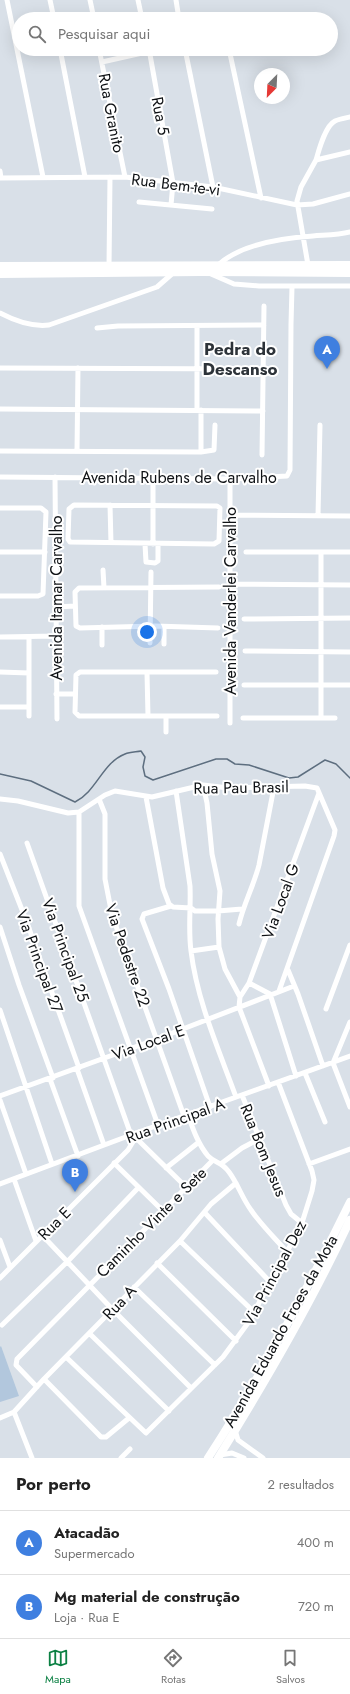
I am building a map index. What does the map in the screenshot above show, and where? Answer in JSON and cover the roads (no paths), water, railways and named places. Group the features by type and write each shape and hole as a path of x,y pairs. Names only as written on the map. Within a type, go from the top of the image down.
{"highway":[{"path":"0,266 109,267 350,265"},
{"path":"0,274 200,272 350,273"},
{"name":"Avenida Eduardo Froes da Mota","path":"208,1458 245,1400 272,1352 350,1202"},
{"name":"Avenida Eduardo Froes da Mota","path":"219,1456 260,1390 311,1297 350,1220"}],"street":[{"path":"7,0 12,25"},
{"path":"50,0 53,12"},
{"path":"90,0 93,12"},
{"path":"138,0 141,12"},
{"path":"176,0 178,12"},
{"path":"18,56 43,177"},
{"path":"61,56 85,177"},
{"name":"Rua Granito","path":"101,56 125,177"},
{"path":"102,62 126,56"},
{"name":"Rua 5","path":"150,56 173,182 172,205"},
{"path":"186,56 213,187"},
{"path":"231,56 261,198"},
{"path":"308,265 297,206 297,198 301,187 316,160 322,141 331,124 336,120 350,117"},
{"path":"316,160 350,152"},
{"path":"0,171 1,178"},
{"path":"109,267 110,177"},
{"name":"Rua Bem-te-vi","path":"1,178 125,177 213,187 297,206 313,204 350,194"},
{"path":"139,202 212,209"},
{"path":"217,266 226,258 240,251 266,242 303,236 350,232"},
{"path":"200,272 216,276 234,284 292,287 350,286"},
{"path":"0,313 33,325 49,325 158,287 173,273"},
{"name":"Avenida Rubens de Carvalho","path":"0,477 230,479 284,477 290,473 292,287"},
{"path":"262,455 264,306"},
{"path":"97,328 118,326 264,326"},
{"path":"197,326 201,452"},
{"path":"0,368 264,368"},
{"path":"78,368 78,451"},
{"path":"0,409 263,411"},
{"path":"0,451 201,452 214,450 215,425"},
{"path":"318,516 320,426"},
{"name":"Avenida Itamar Carvalho","path":"55,477 57,719"},
{"path":"145,544 146,562 155,563 158,561 155,544 153,478"},
{"name":"Avenida Vanderlei Carvalho","path":"230,479 230,723"},
{"path":"110,505 111,543"},
{"path":"110,505 216,506 220,508 219,539 217,543 145,544 69,542 69,509 71,506 110,505"},
{"path":"0,508 38,508 45,510 43,594 38,596 0,596"},
{"path":"230,515 350,516"},
{"path":"0,552 45,552"},
{"path":"246,552 350,552"},
{"path":"320,718 321,552"},
{"path":"103,570 104,588"},
{"path":"150,643 151,572"},
{"path":"231,584 350,585"},
{"path":"218,628 150,626 77,627 75,592 77,589 104,588 219,588"},
{"path":"56,607 75,606"},
{"path":"244,619 350,618"},
{"path":"102,627 102,645"},
{"path":"164,627 164,644"},
{"path":"0,637 56,636"},
{"path":"29,637 29,716"},
{"path":"245,651 350,652"},
{"path":"0,672 29,673"},
{"path":"216,672 80,672 76,675 75,712 78,716 217,716"},
{"path":"147,673 148,716"},
{"path":"244,685 350,685"},
{"path":"56,694 75,694"},
{"path":"0,707 29,707"},
{"path":"166,716 166,732"},
{"path":"243,718 335,718"},
{"path":"203,784 207,803 212,854 220,891 218,912 219,947 225,969 240,997"},
{"name":"Rua Pau Brasil","path":"79,812 105,794 115,791 152,797 203,784 229,788 305,786 315,787 319,793"},
{"path":"239,924 242,909 256,878 274,787"},
{"path":"176,791 190,886 191,908 189,923 195,978 236,1097"},
{"path":"279,991 288,970 334,836 334,830 319,793"},
{"name":"Via Local G","path":"239,1007 240,997 249,983 319,793"},
{"path":"146,797 163,888 171,906"},
{"path":"0,799 18,801 68,813 79,812 79,906 158,1125"},
{"name":"Via Pedestre 22","path":"99,799 105,814 105,879 112,915 186,1115 199,1142 213,1160"},
{"name":"Via Principal 25","path":"27,843 82,992 103,1058 134,1136"},
{"name":"Via Principal 27","path":"0,854 26,920 104,1145"},
{"path":"210,1107 169,989 142,919 144,914 171,906 191,908 196,911 218,912 242,909"},
{"path":"0,926 19,986 78,1156"},
{"path":"326,1009 348,957 350,945"},
{"path":"191,951 219,947"},
{"path":"288,970 323,1066"},
{"path":"249,983 270,994 296,1076"},
{"name":"Via Local E","path":"0,1096 157,1039 294,986"},
{"path":"239,1007 269,1086"},
{"path":"0,1010 52,1164"},
{"path":"350,1022 333,1063 350,1107"},
{"name":"Rua Principal A","path":"0,1183 78,1156 104,1145 134,1136 139,1132 350,1056"},
{"path":"305,1073 325,1122"},
{"name":"Via Principal Dez","path":"129,1418 144,1432 148,1432 215,1365 236,1341 254,1313 302,1223 311,1198 313,1185 312,1171 278,1082"},
{"name":"Rua Bom Jesus","path":"242,1095 286,1205 294,1217 302,1223"},
{"path":"0,1100 26,1174"},
{"path":"134,1136 186,1187"},
{"name":"Rua E","path":"0,1278 128,1150 134,1136"},
{"path":"222,1163 242,1148 260,1138"},
{"path":"166,1168 199,1142"},
{"path":"309,1164 350,1149"},
{"path":"213,1160 222,1163 236,1183 253,1214 287,1252"},
{"name":"Caminho Vinte e Sete","path":"37,1387 16,1365 16,1360 89,1284 213,1160"},
{"path":"114,1163 162,1210"},
{"path":"14,1179 36,1241"},
{"name":"Rua A","path":"0,1418 14,1412 44,1379 180,1241 205,1214 212,1203 236,1183"},
{"path":"2,1325 67,1262 138,1188"},
{"path":"205,1214 271,1283"},
{"path":"42,1235 112,1310 191,1388"},
{"path":"0,1240 10,1267"},
{"path":"180,1241 254,1313"},
{"path":"157,1263 236,1341"},
{"path":"134,1287 215,1365"},
{"path":"90,1334 169,1411"},
{"path":"44,1379 102,1437 106,1437 129,1418 66,1357"},
{"path":"14,1412 32,1458"},
{"path":"235,1430 238,1440 263,1458"},
{"path":"122,1458 130,1449"},
{"path":"219,1456 232,1453 244,1458"}],"waterway":[{"path":"0,774 31,781 75,802 89,791 105,770 117,758 127,753 141,751 145,757 143,767 145,776 153,780 216,759 227,759 235,764 249,765 289,778 298,777 325,760 336,764 350,778"}],"place":[{"name":"Atacadão","path":"327,369"},
{"name":"Mg material de construção","path":"75,1192"}],"district":[{"name":"Pedra do Descanso","path":"240,359"}]}
